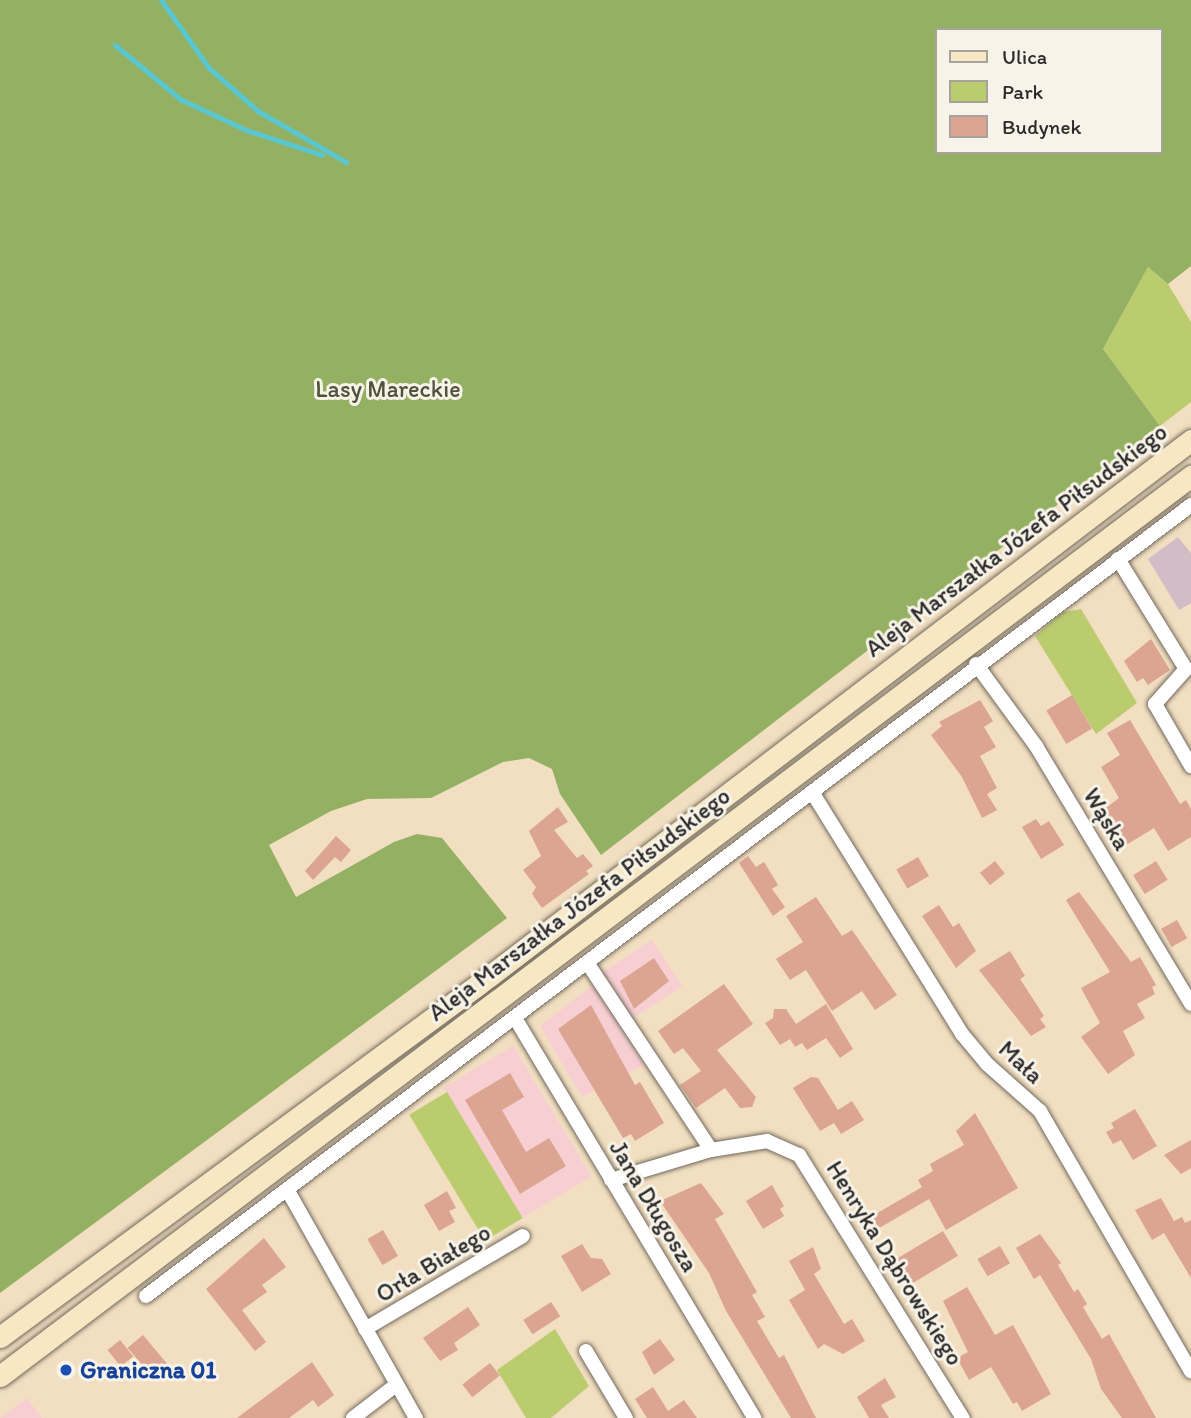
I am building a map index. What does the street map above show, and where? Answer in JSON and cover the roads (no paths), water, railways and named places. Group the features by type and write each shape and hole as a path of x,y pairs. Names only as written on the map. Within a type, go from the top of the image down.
{"main road":[{"name":"Aleja Marszałka Józefa Piłsudskiego","path":"0,1337 479,984 1191,440"},
{"name":"Aleja Marszałka Józefa Piłsudskiego","path":"0,1376 1191,476"}],"street":[{"path":"146,1296 588,964 976,664 1191,505"},
{"path":"1118,559 1184,665 1184,673 1155,704 1191,766"},
{"name":"Wąska","path":"976,664 1036,746 1191,1004"},
{"name":"Mała","path":"812,792 962,1034 987,1064 1040,1111 1191,1371"},
{"path":"588,964 711,1150 611,1180"},
{"name":"Jana Długosza","path":"515,1018 754,1418"},
{"name":"Henryka Dąbrowskiego","path":"711,1150 777,1143 806,1162 963,1418"},
{"path":"288,1191 416,1418"},
{"name":"Orła Białego","path":"365,1329 523,1236"},
{"path":"586,1351 626,1418"},
{"path":"352,1418 396,1385"}],"waterway":[{"path":"161,0 209,68 258,111 346,162"},
{"path":"115,45 180,99 246,130 322,155"}],"place":[{"name":"Graniczna 01","path":"66,1370"}],"park label":[{"name":"Lasy Mareckie","path":"388,389"}]}
